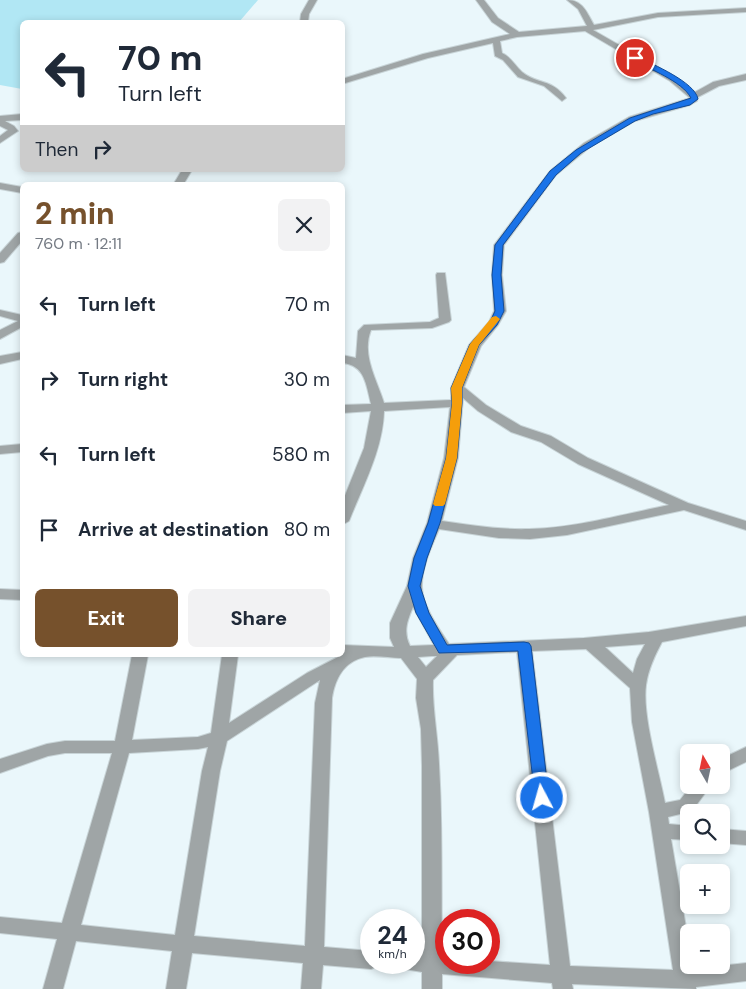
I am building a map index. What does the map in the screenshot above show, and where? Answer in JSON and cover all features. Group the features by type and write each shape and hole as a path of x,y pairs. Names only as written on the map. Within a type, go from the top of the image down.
{"street":[{"path":"304,20 305,14 314,0"},
{"path":"480,0 495,20 516,35"},
{"path":"571,0 581,8 589,28 608,44 671,77 694,96"},
{"path":"345,81 426,56 516,35 589,28 658,15 746,10"},
{"path":"496,39 498,54 508,58 519,74 552,85 562,98"},
{"path":"425,678 404,650 398,638 398,623 414,586 420,558 434,524 451,458 457,396 474,344 494,323 500,311 497,275 499,245 553,173 587,145 632,119 650,112 687,103 694,99 694,96 716,84 746,77"},
{"path":"0,120 20,117"},
{"path":"0,120 13,131 0,140"},
{"path":"1,187 20,190"},
{"path":"0,260 20,237"},
{"path":"362,364 364,331 368,327 432,325 445,320 441,275"},
{"path":"0,313 20,318"},
{"path":"0,334 20,324"},
{"path":"0,360 20,356"},
{"path":"345,360 362,364 367,370 378,407 374,433 347,495"},
{"path":"345,409 378,407 457,396 474,400 482,408 516,429 546,439 583,460 684,506 746,526"},
{"path":"0,450 20,448"},
{"path":"434,524 498,533 530,534 567,530 684,506"},
{"path":"414,586 422,613 449,649"},
{"path":"0,594 20,595"},
{"path":"345,655 362,652 590,643 655,638 746,621"},
{"path":"655,638 645,659 638,686 640,722 658,812 686,984"},
{"path":"590,643 638,686"},
{"path":"524,646 563,981"},
{"path":"432,989 431,766 429,729 424,698 425,678 449,649"},
{"path":"53,989 122,747 140,657"},
{"path":"176,989 211,771 219,738 230,657"},
{"path":"0,766 47,750 65,747 122,747 198,743 219,738 313,677 340,657"},
{"path":"311,989 314,955 323,703 325,685 340,657"},
{"path":"730,762 746,754"},
{"path":"658,812 686,806 695,794"},
{"path":"661,831 680,832"},
{"path":"730,837 746,838"},
{"path":"0,925 183,944 360,959"},
{"path":"425,964 563,981 686,984 746,972"}],"shaded area":[{"path":"0,0 258,0 241,20 20,20 20,89 0,85"}],"slow traffic":[{"path":"439,504 451,458 457,388 474,344 496,319"}],"route":[{"path":"542,798 524,646 444,649 422,613 414,586 420,558 434,523 451,458 457,388 474,344 494,323 500,311 497,275 499,245 553,173 587,145 632,119 650,112 687,103 694,99 694,96 685,86 635,58"}]}
